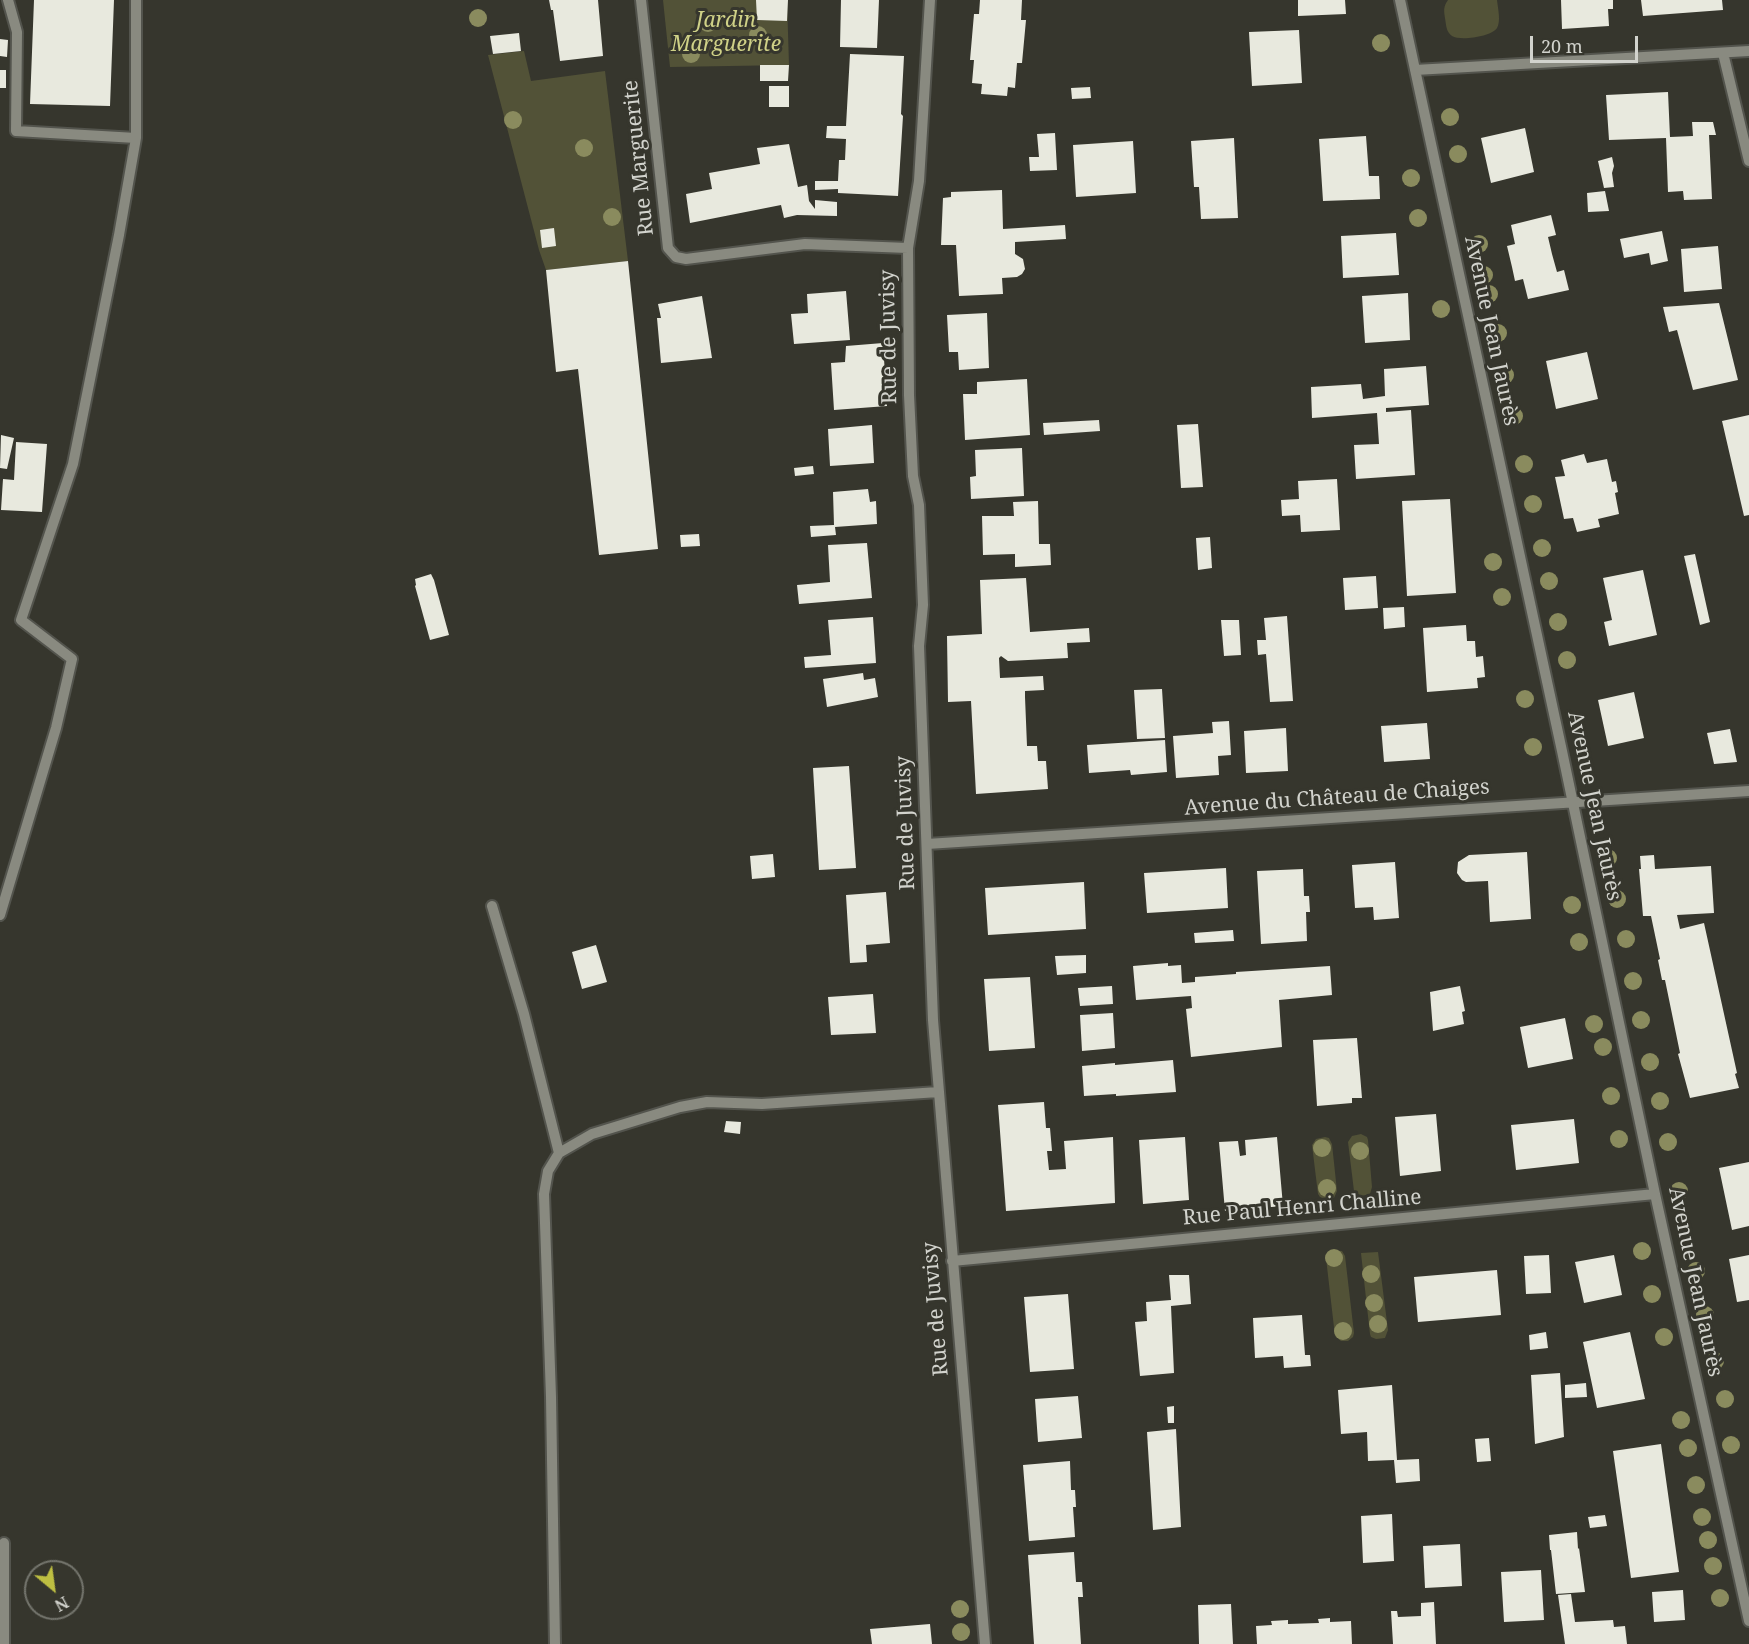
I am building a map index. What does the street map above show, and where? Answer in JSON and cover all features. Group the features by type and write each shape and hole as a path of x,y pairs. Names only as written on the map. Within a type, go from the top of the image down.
{"street":[{"path":"8,0 17,32 16,131 136,138"},
{"path":"0,915 56,728 72,659 21,620 73,464 136,138 136,0"},
{"name":"Rue Marguerite","path":"641,0 668,248 676,257 686,259 805,244 908,248"},
{"name":"Rue de Juvisy","path":"930,0 919,181 908,248 909,407 913,476 919,505 923,605 919,646 933,1020 951,1262 985,1644"},
{"name":"Avenue Jean Jaurès","path":"1400,0 1655,1194 1749,1621"},
{"path":"1415,70 1749,51"},
{"path":"1723,53 1749,161"},
{"name":"Avenue du Château de Chaiges","path":"927,844 1749,790"},
{"path":"492,906 524,1014 559,1153"},
{"path":"555,1644 551,1397 544,1194 548,1171 559,1153 592,1134 615,1126 680,1107 707,1102 762,1104 938,1092"},
{"name":"Rue Paul Henri Challine","path":"951,1262 1655,1194"},
{"path":"4,1543 4,1644"}],"green space":[{"name":"Jardin Marguerite","path":"663,0 787,0 789,65 670,67"},
{"path":"1448,0 1497,0 1499,18 1497,28 1489,34 1475,37 1452,36 1447,30 1444,13"},
{"path":"524,51 531,81 605,71 628,261 546,270 488,55"},
{"path":"1361,1134 1368,1140 1372,1187 1370,1194 1361,1196 1354,1191 1348,1142 1352,1136"},
{"path":"1329,1138 1332,1144 1337,1191 1334,1198 1325,1199 1318,1194 1312,1145 1316,1139"},
{"path":"1332,1250 1342,1251 1345,1256 1354,1333 1348,1341 1341,1341 1335,1336 1326,1258"},
{"path":"1378,1252 1388,1330 1385,1338 1376,1339 1370,1334 1361,1253"}],"building":[{"path":"34,0 114,0 110,106 30,104"},
{"path":"549,0 598,0 603,56 560,61 553,10 551,10"},
{"path":"756,0 788,0 787,21 757,20"},
{"path":"841,0 879,0 877,48 840,47"},
{"path":"980,0 1022,0 1021,20 1026,20 1022,63 1017,63 1015,88 1008,87 1007,96 981,94 982,84 972,83 974,60 970,60 974,14 979,14"},
{"path":"1298,0 1345,0 1346,14 1298,16"},
{"path":"1561,0 1613,0 1613,9 1608,9 1609,26 1562,29"},
{"path":"1641,0 1722,0 1723,10 1643,16"},
{"path":"1299,30 1302,83 1252,86 1249,32"},
{"path":"519,33 521,51 493,54 490,36"},
{"path":"0,39 8,40 7,57 0,56"},
{"path":"850,54 904,56 898,196 838,193 838,189 815,190 815,181 838,181 839,160 845,160 846,139 826,138 827,126 846,126"},
{"path":"760,65 789,65 788,81 760,81"},
{"path":"0,70 6,70 6,88 0,88"},
{"path":"769,86 789,86 789,107 769,107"},
{"path":"1090,87 1091,98 1072,99 1071,88"},
{"path":"1668,92 1670,137 1693,136 1692,122 1713,122 1716,135 1709,135 1712,199 1684,200 1683,191 1668,192 1666,138 1609,140 1606,95"},
{"path":"1525,128 1534,172 1491,183 1481,138"},
{"path":"1055,133 1057,170 1030,171 1029,157 1039,157 1037,134"},
{"path":"1366,136 1369,176 1379,176 1380,199 1323,201 1319,139"},
{"path":"1234,138 1238,218 1201,219 1199,187 1194,187 1191,141"},
{"path":"1133,141 1136,193 1076,197 1073,145"},
{"path":"789,144 798,187 807,185 809,201 815,209 815,200 837,202 837,216 797,215 784,218 781,205 690,223 686,194 712,189 709,173 760,164 757,148"},
{"path":"1612,157 1614,187 1604,188 1598,161"},
{"path":"1002,190 1003,229 1065,225 1066,239 1015,242 1015,254 1023,259 1025,269 1017,277 1002,278 1003,294 959,296 956,245 941,245 943,198 951,197 951,192"},
{"path":"1605,191 1609,211 1588,212 1587,193"},
{"path":"1551,215 1556,235 1548,237 1552,254 1557,272 1564,270 1569,290 1528,299 1523,279 1515,281 1507,246 1515,244 1511,225"},
{"path":"554,228 556,246 542,248 540,230"},
{"path":"1662,231 1668,261 1651,265 1649,253 1624,258 1620,239"},
{"path":"1396,233 1399,275 1343,278 1341,236"},
{"path":"1718,246 1722,289 1684,292 1681,249"},
{"path":"628,261 658,549 599,555 578,369 556,372 546,270"},
{"path":"846,291 850,340 794,344 791,314 808,313 807,294"},
{"path":"1408,293 1410,340 1365,343 1362,296"},
{"path":"702,296 712,358 661,363 657,318 661,318 658,304"},
{"path":"1719,303 1738,380 1693,390 1677,330 1669,332 1663,307"},
{"path":"987,313 989,368 959,370 958,352 949,352 947,315"},
{"path":"883,343 887,406 834,410 831,363 845,362 846,346"},
{"path":"1587,352 1598,399 1556,409 1546,361"},
{"path":"1426,366 1429,405 1386,408 1386,412 1411,410 1415,475 1356,479 1354,445 1379,444 1377,413 1312,418 1311,387 1361,384 1363,399 1385,396 1384,369"},
{"path":"1027,379 1030,435 965,440 963,394 977,394 977,382"},
{"path":"1749,415 1749,515 1744,516 1722,421"},
{"path":"1099,420 1100,431 1044,435 1043,423"},
{"path":"1198,424 1203,487 1181,488 1177,425"},
{"path":"872,425 874,463 830,466 828,429"},
{"path":"1,435 14,438 7,469 0,468"},
{"path":"16,442 47,444 42,512 1,510 3,479 14,480"},
{"path":"1022,448 1024,496 971,499 970,477 976,476 975,450"},
{"path":"1584,454 1587,463 1607,459 1612,482 1616,481 1618,492 1615,493 1619,514 1598,519 1600,527 1577,532 1573,518 1564,519 1555,477 1565,476 1561,460"},
{"path":"813,466 814,474 795,476 794,468"},
{"path":"1337,479 1340,530 1301,532 1300,515 1282,516 1281,500 1299,499 1298,481"},
{"path":"868,489 870,502 876,501 877,524 835,527 836,535 811,537 810,526 834,525 833,492"},
{"path":"1450,499 1456,593 1407,596 1402,501"},
{"path":"1038,501 1039,544 1050,544 1051,565 1015,567 1015,554 983,555 982,516 1014,516 1013,502"},
{"path":"699,534 700,546 681,547 680,535"},
{"path":"1210,537 1212,568 1198,570 1196,538"},
{"path":"867,543 872,598 799,604 797,585 830,582 828,545"},
{"path":"1695,554 1710,622 1700,625 1684,556"},
{"path":"1643,570 1657,635 1609,646 1604,622 1612,620 1603,578"},
{"path":"431,574 449,635 430,640 415,579"},
{"path":"1376,576 1378,608 1345,610 1343,578"},
{"path":"1026,578 1030,632 1089,628 1090,642 1067,643 1068,658 1008,661 1001,656 999,658 1000,678 1043,676 1044,690 1025,691 1027,746 1037,746 1038,761 1046,761 1048,789 976,794 971,701 948,702 947,636 982,634 980,580"},
{"path":"1404,607 1405,627 1384,629 1383,608"},
{"path":"1287,616 1293,701 1270,702 1266,654 1258,655 1257,640 1266,640 1264,618"},
{"path":"873,617 876,663 805,668 804,657 831,655 828,620"},
{"path":"1221,620 1239,620 1241,655 1224,656"},
{"path":"1466,625 1467,641 1475,641 1476,657 1483,656 1485,677 1477,678 1478,688 1427,692 1423,628"},
{"path":"863,673 864,680 875,678 878,697 827,707 823,679"},
{"path":"1162,689 1165,738 1137,739 1134,690"},
{"path":"1634,692 1644,738 1608,746 1598,700"},
{"path":"1229,721 1231,755 1218,756 1219,775 1176,778 1173,736 1213,733 1212,722"},
{"path":"1427,723 1430,759 1384,762 1381,726"},
{"path":"1286,728 1288,771 1246,773 1244,731"},
{"path":"1730,729 1737,762 1714,764 1707,733"},
{"path":"1165,740 1167,772 1131,775 1130,770 1089,773 1087,745"},
{"path":"849,766 856,868 819,870 813,768"},
{"path":"1527,852 1531,919 1490,922 1488,881 1466,882 1462,880 1457,873 1458,862 1469,855"},
{"path":"773,854 775,877 752,879 750,856"},
{"path":"1654,855 1655,869 1711,866 1714,913 1677,915 1680,929 1704,923 1739,1088 1690,1098 1678,1054 1680,1053 1665,980 1662,980 1651,916 1643,916 1640,856"},
{"path":"1395,862 1399,918 1374,920 1373,907 1355,908 1352,865"},
{"path":"1226,868 1228,908 1147,913 1144,873"},
{"path":"1303,869 1304,896 1309,896 1310,912 1306,912 1307,941 1261,944 1257,871"},
{"path":"1084,882 1086,929 988,935 985,888"},
{"path":"886,892 890,943 866,945 867,962 850,963 846,895"},
{"path":"1233,930 1234,941 1195,943 1194,933"},
{"path":"596,945 607,982 582,989 572,952"},
{"path":"1086,955 1086,973 1057,975 1055,956"},
{"path":"1168,963 1168,966 1181,965 1182,983 1195,982 1195,977 1236,974 1236,972 1330,966 1332,995 1279,1000 1282,1047 1191,1057 1186,1009 1192,1008 1191,996 1136,1000 1133,966"},
{"path":"1030,977 1035,1048 989,1051 984,979"},
{"path":"1112,986 1113,1004 1080,1006 1078,988"},
{"path":"1460,986 1465,1011 1462,1012 1464,1024 1433,1031 1430,992"},
{"path":"873,994 876,1033 831,1035 828,997"},
{"path":"1113,1013 1115,1048 1082,1051 1080,1015"},
{"path":"1565,1018 1573,1059 1528,1068 1520,1027"},
{"path":"1357,1038 1362,1098 1352,1098 1352,1103 1317,1106 1313,1040"},
{"path":"1173,1060 1176,1092 1084,1096 1082,1066"},
{"path":"1044,1102 1046,1128 1050,1128 1052,1151 1047,1151 1049,1170 1066,1169 1064,1141 1113,1137 1115,1203 1006,1211 998,1105"},
{"path":"1436,1114 1441,1171 1400,1176 1395,1117"},
{"path":"1574,1119 1579,1163 1516,1170 1511,1125"},
{"path":"726,1121 741,1122 740,1134 724,1132"},
{"path":"1185,1137 1189,1200 1143,1204 1139,1140"},
{"path":"1277,1137 1283,1206 1225,1211 1219,1142 1238,1141 1240,1156 1246,1155 1245,1140"},
{"path":"1749,1162 1749,1226 1732,1230 1719,1168"},
{"path":"1549,1255 1551,1293 1526,1294 1524,1256"},
{"path":"1614,1255 1622,1295 1584,1303 1575,1262"},
{"path":"1749,1255 1749,1300 1737,1302 1729,1259"},
{"path":"1497,1270 1501,1315 1418,1322 1414,1277"},
{"path":"1169,1275 1189,1275 1191,1304 1171,1306 1174,1373 1140,1376 1135,1322 1147,1321 1146,1302 1171,1300"},
{"path":"1068,1294 1074,1369 1030,1372 1024,1297"},
{"path":"1302,1315 1305,1355 1310,1355 1311,1366 1284,1368 1283,1356 1255,1358 1253,1318"},
{"path":"1546,1332 1548,1348 1530,1350 1529,1335"},
{"path":"1630,1332 1645,1399 1597,1408 1583,1342"},
{"path":"1560,1373 1564,1437 1535,1444 1531,1375"},
{"path":"1586,1383 1587,1397 1565,1398 1565,1385"},
{"path":"1392,1385 1397,1460 1419,1459 1420,1481 1396,1483 1394,1460 1368,1461 1367,1432 1341,1434 1338,1390"},
{"path":"1078,1396 1082,1438 1038,1442 1035,1399"},
{"path":"1174,1406 1174,1423 1168,1423 1167,1407"},
{"path":"1176,1429 1181,1527 1153,1530 1147,1432"},
{"path":"1489,1438 1491,1461 1477,1462 1475,1439"},
{"path":"1661,1444 1679,1572 1631,1578 1613,1451"},
{"path":"1070,1461 1071,1490 1075,1490 1076,1507 1073,1507 1075,1537 1029,1541 1023,1465"},
{"path":"1392,1514 1394,1561 1363,1563 1361,1516"},
{"path":"1605,1515 1607,1526 1590,1528 1588,1517"},
{"path":"1577,1532 1585,1592 1556,1594 1549,1535"},
{"path":"1460,1544 1462,1586 1425,1588 1423,1546"},
{"path":"1074,1552 1076,1582 1082,1582 1083,1597 1078,1597 1081,1644 1034,1644 1028,1555"},
{"path":"1541,1570 1544,1620 1504,1622 1501,1572"},
{"path":"1683,1590 1685,1620 1654,1622 1652,1592"},
{"path":"1571,1594 1575,1622 1613,1620 1614,1627 1625,1626 1627,1644 1565,1644 1558,1595"},
{"path":"1434,1602 1436,1644 1393,1644 1391,1611 1397,1611 1398,1617 1421,1616 1421,1603"},
{"path":"1231,1604 1233,1644 1199,1644 1198,1605"},
{"path":"1330,1618 1330,1622 1351,1621 1352,1644 1257,1644 1256,1626 1272,1625 1271,1621 1288,1620 1288,1624 1319,1623 1318,1619"},
{"path":"930,1624 932,1644 872,1644 870,1629"}]}
